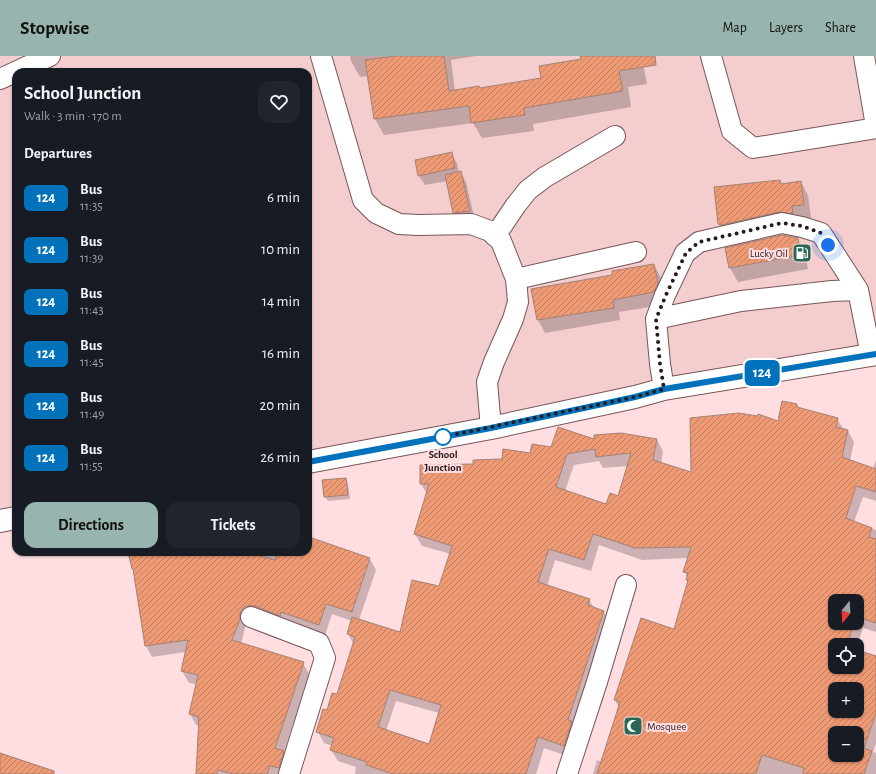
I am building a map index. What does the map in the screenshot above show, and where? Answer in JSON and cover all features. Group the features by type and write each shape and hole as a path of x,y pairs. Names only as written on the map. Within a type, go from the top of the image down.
{"main road":[{"path":"312,461 491,428 635,397 664,389 873,354"},
{"path":"0,521 12,519"}],"street":[{"path":"24,68 50,56"},
{"path":"321,56 363,200 376,213 399,224 471,224 490,231 501,241 516,279 518,302 513,319 487,382 491,428"},
{"path":"711,56 732,131 753,148 876,127 864,56"},
{"path":"0,79 12,73"},
{"path":"495,236 528,190 545,176 615,136"},
{"path":"664,389 656,319 686,253 699,242 782,223 802,226 821,233 858,290 873,354"},
{"path":"516,279 636,252"},
{"path":"656,319 741,301 858,290"},
{"path":"567,774 597,682 626,585"},
{"path":"251,617 319,643 325,658 289,774"}],"shaded area":[{"path":"0,56 876,56 876,365 312,457 312,68 12,68 12,518 0,520"}],"building":[{"path":"396,56 444,56 449,91 479,86 480,88 541,78 539,66 581,59 580,56 655,56 656,65 619,71 623,91 524,108 525,115 471,123 469,106 374,119 365,60"},
{"path":"452,152 455,168 418,176 415,160"},
{"path":"461,171 470,211 453,213 445,175"},
{"path":"780,180 781,184 801,181 804,205 792,206 793,214 779,212 721,225 718,224 714,187"},
{"path":"782,235 798,238 801,255 729,268 725,248"},
{"path":"654,264 658,283 654,292 613,300 614,308 537,320 531,289 612,275 612,271"},
{"path":"782,401 797,404 797,407 838,418 836,427 848,430 842,457 876,469 876,492 856,486 846,518 872,528 869,537 876,539 876,623 864,619 864,594 828,594 828,630 852,630 849,638 828,638 828,674 864,674 864,652 876,656 876,713 864,748 872,751 864,774 803,774 804,768 762,755 756,774 597,774 620,702 614,700 641,618 674,629 688,580 686,580 688,573 683,572 691,547 635,548 593,534 584,560 549,549 538,582 590,599 588,605 604,611 568,720 572,721 564,746 538,737 526,774 393,774 366,765 367,762 330,750 334,738 316,732 323,709 327,710 332,693 337,694 355,637 347,634 352,617 400,632 412,580 439,586 452,546 414,534 429,484 420,484 420,465 473,464 473,460 502,459 503,449 530,453 532,444 551,447 558,427 594,439 594,435 621,433 657,439 653,460 691,472 690,418 739,413 757,416 758,414 778,421","holes":["595,449 596,457 631,453 618,496 610,493 606,504 556,487 567,454","390,690 441,705 429,744 378,727"]},
{"path":"346,478 348,495 324,497 322,480"},
{"path":"312,538 370,558 352,612 326,604 319,625 281,612 280,616 255,606 244,607 240,613 240,619 232,640 304,662 275,748 284,751 279,768 270,766 267,774 233,774 218,770 217,774 196,774 199,717 189,714 198,675 181,671 188,640 145,646 133,569 129,556 261,556 275,560 276,556 312,556"},
{"path":"0,753 54,771 54,774 0,774"}],"bus line":[{"name":"124","path":"312,461 491,428 635,397 664,389 876,354"}],"place":[{"name":"Lucky Oil","path":"802,253"},
{"name":"School Junction","path":"443,437"},
{"name":"Mosquee","path":"633,726"}],"route":[{"path":"443,437 635,397 664,389 656,319 686,253 699,242 782,223 802,226 821,233 828,245"}]}
